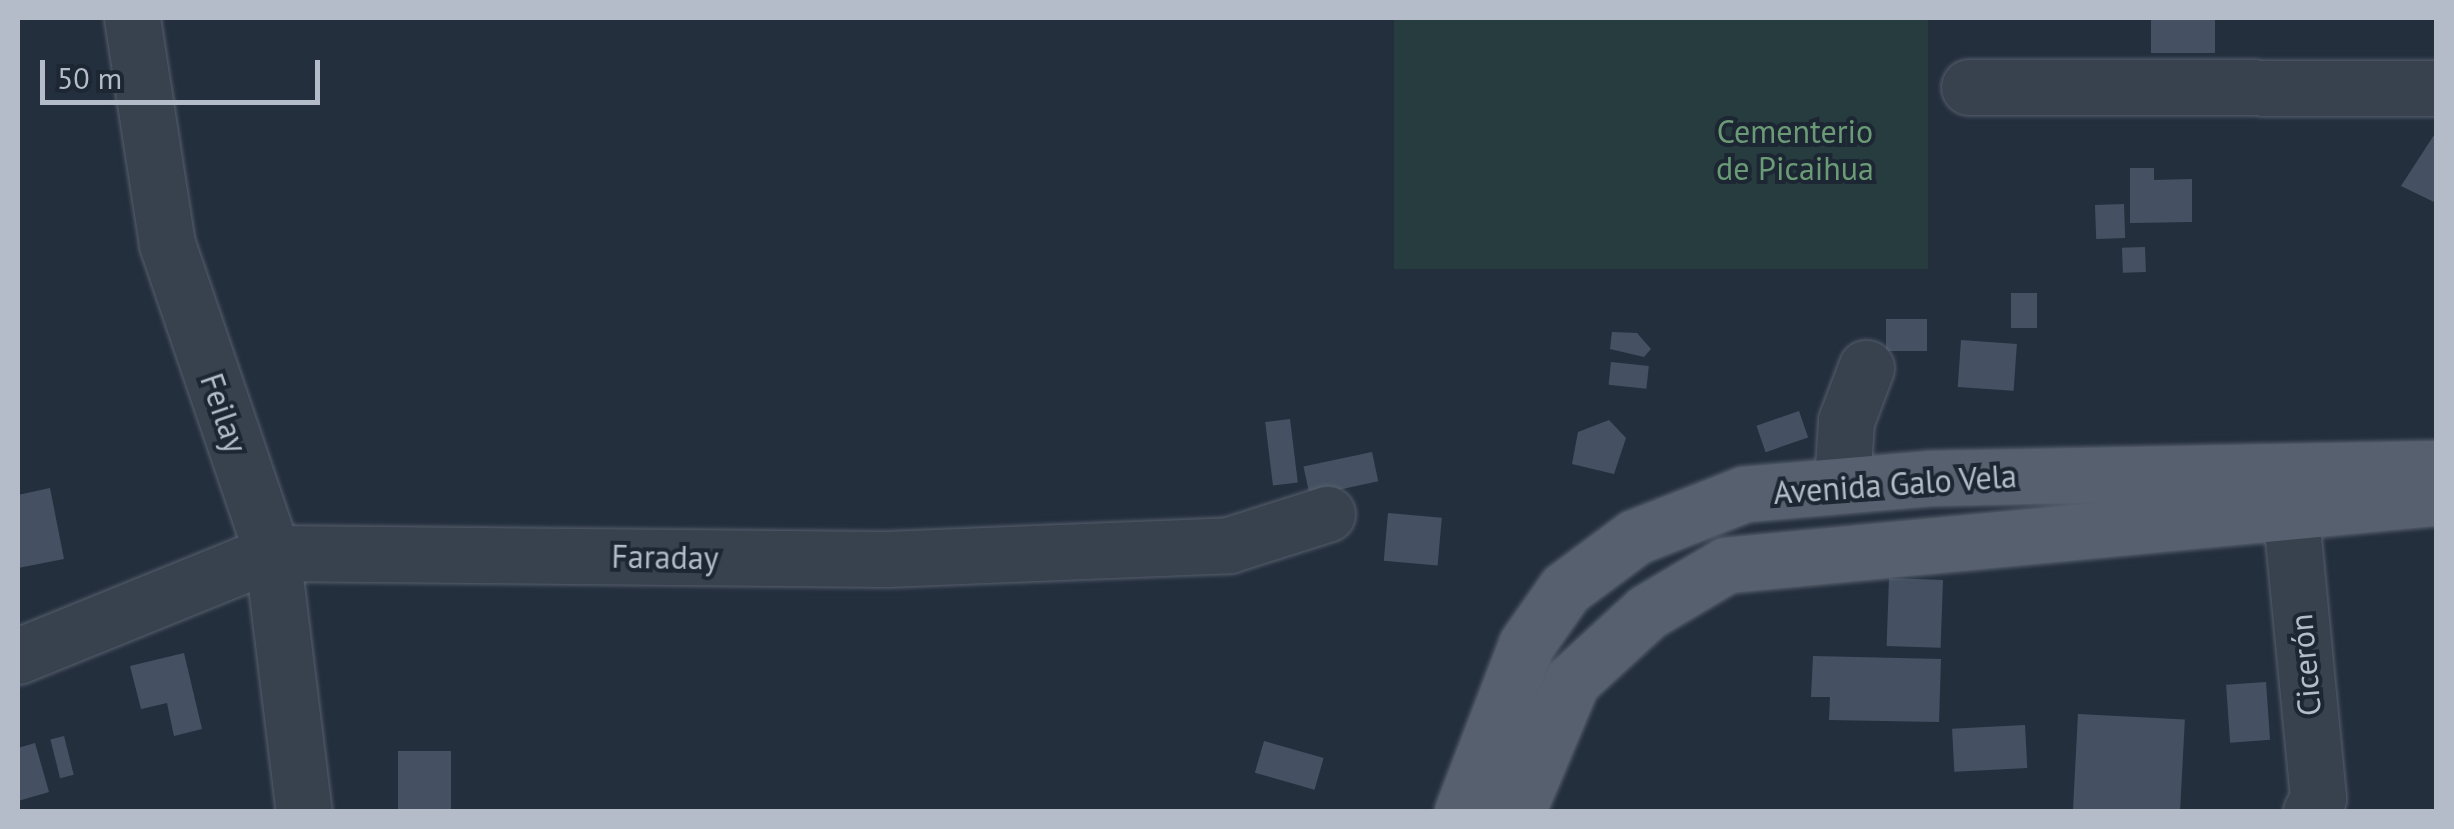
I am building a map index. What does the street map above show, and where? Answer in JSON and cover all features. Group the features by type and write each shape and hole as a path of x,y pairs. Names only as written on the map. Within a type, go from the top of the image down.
{"main road":[{"name":"Avenida Galo Vela","path":"1462,812 1526,646 1591,566 1647,532 1744,494 1842,482 2436,468"},
{"name":"Avenida Galo Vela","path":"1517,812 1572,681 1647,612 1726,564 1814,550 2291,517 2436,498"}],"street":[{"name":"Feilay","path":"132,18 166,244 272,553 304,812"},
{"path":"1970,87 2436,88"},
{"path":"1842,482 1846,421 1866,368"},
{"name":"Faraday","path":"18,656 272,553 886,559 1229,544 1327,514"},
{"name":"Cicerón","path":"2291,517 2318,798 2311,812"}],"green space":[{"name":"Cementerio de Picaihua","path":"1394,18 1928,18 1928,269 1394,269"}],"building":[{"path":"2151,18 2215,18 2215,53 2151,53"},
{"path":"2436,132 2436,199 2434,202 2401,186"},
{"path":"2130,168 2154,168 2154,180 2192,179 2192,222 2130,223"},
{"path":"2124,204 2125,238 2096,239 2095,205"},
{"path":"2145,247 2146,272 2123,273 2122,248"},
{"path":"2011,293 2037,293 2037,328 2011,328"},
{"path":"1886,319 1927,319 1927,351 1886,351"},
{"path":"1612,332 1637,333 1651,349 1644,357 1610,349"},
{"path":"1961,340 2017,344 2014,391 1958,387"},
{"path":"1611,362 1649,366 1646,389 1609,385"},
{"path":"1799,411 1808,437 1766,452 1756,426"},
{"path":"1290,419 1298,483 1273,486 1265,422"},
{"path":"1609,420 1626,438 1614,474 1572,464 1578,432"},
{"path":"1372,452 1378,481 1310,496 1304,467"},
{"path":"50,488 64,559 18,568 18,495"},
{"path":"1388,513 1442,518 1438,566 1384,561"},
{"path":"1889,578 1943,580 1941,648 1887,646"},
{"path":"184,653 202,729 174,736 167,703 141,709 130,666"},
{"path":"1813,656 1941,659 1939,722 1829,720 1830,697 1811,697"},
{"path":"2266,682 2270,740 2230,743 2226,685"},
{"path":"2078,714 2185,720 2180,812 2073,812"},
{"path":"2025,725 2027,768 1954,772 1952,729"},
{"path":"64,736 74,775 60,778 50,739"},
{"path":"1264,741 1324,758 1315,790 1255,773"},
{"path":"35,743 49,792 18,801 18,748"},
{"path":"398,751 451,751 451,812 398,812"}]}
